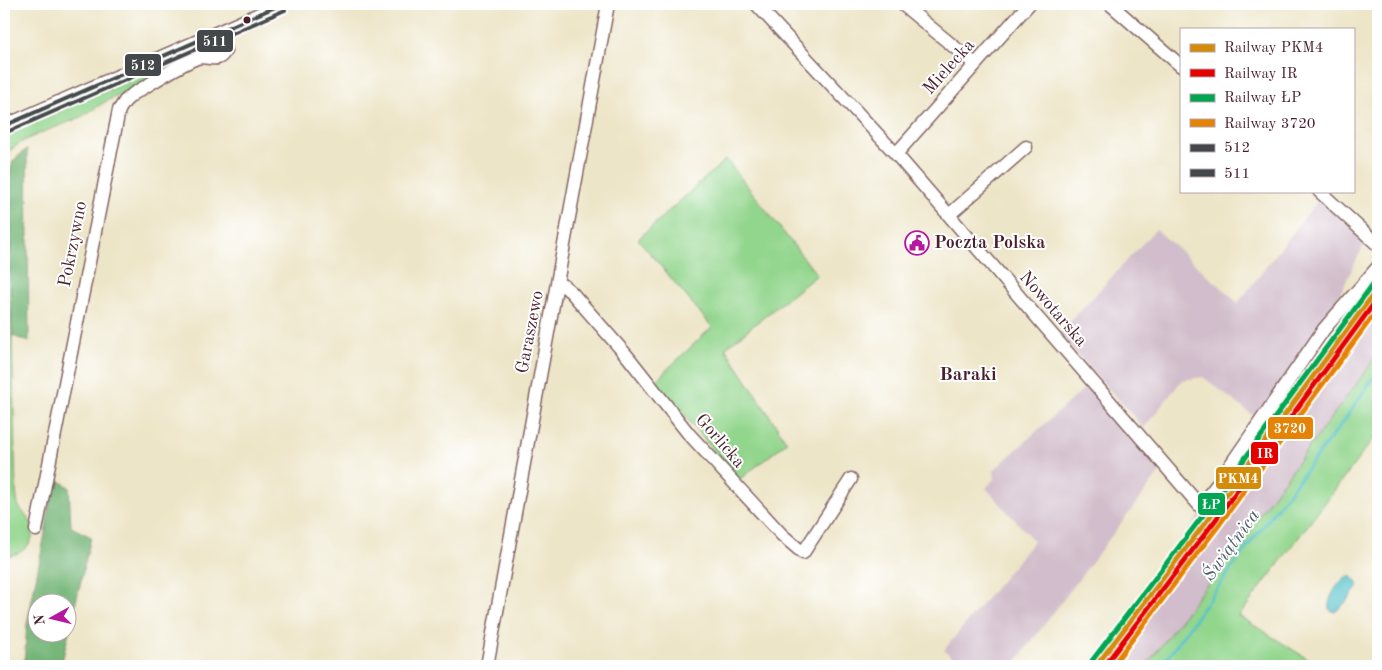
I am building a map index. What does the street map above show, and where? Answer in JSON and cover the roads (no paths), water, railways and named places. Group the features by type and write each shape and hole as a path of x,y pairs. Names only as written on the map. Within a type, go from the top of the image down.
{"street":[{"path":"4,126 282,4"},
{"name":"Garaszewo","path":"486,666 608,4"},
{"name":"Nowotarska","path":"756,4 896,154 1200,506 1216,486 1324,329 1378,267"},
{"path":"902,4 975,64"},
{"name":"Mielecka","path":"896,154 1029,4"},
{"path":"1110,4 1180,65"},
{"name":"Pokrzywno","path":"36,530 119,110 125,100 133,94 198,58 214,60 223,56 225,51 220,31"},
{"path":"949,215 1026,147"},
{"path":"1320,192 1378,245"},
{"name":"Gorlicka","path":"557,284 564,286 572,293 628,357 706,454 782,535 803,553 851,479"}],"water":[{"path":"1348,576 1355,580 1358,587 1335,612 1329,609 1330,600 1338,586"}],"waterway":[{"name":"Świątnica","path":"1162,665 1238,559 1343,422 1378,371"}],"railway":[{"path":"1177,550 1378,278"},
{"path":"1095,666 1112,645"}],"rail line":[{"name":"ŁP","path":"1091,662 1204,514 1373,284"},
{"name":"PKM4","path":"1096,666 1209,518 1378,288"},
{"name":"IR","path":"1104,666 1214,522 1378,298"},
{"name":"3720","path":"1112,666 1219,525 1378,309"}],"place":[{"name":"Poczta Polska","path":"917,243"}],"district":[{"name":"Baraki","path":"968,375"}]}
